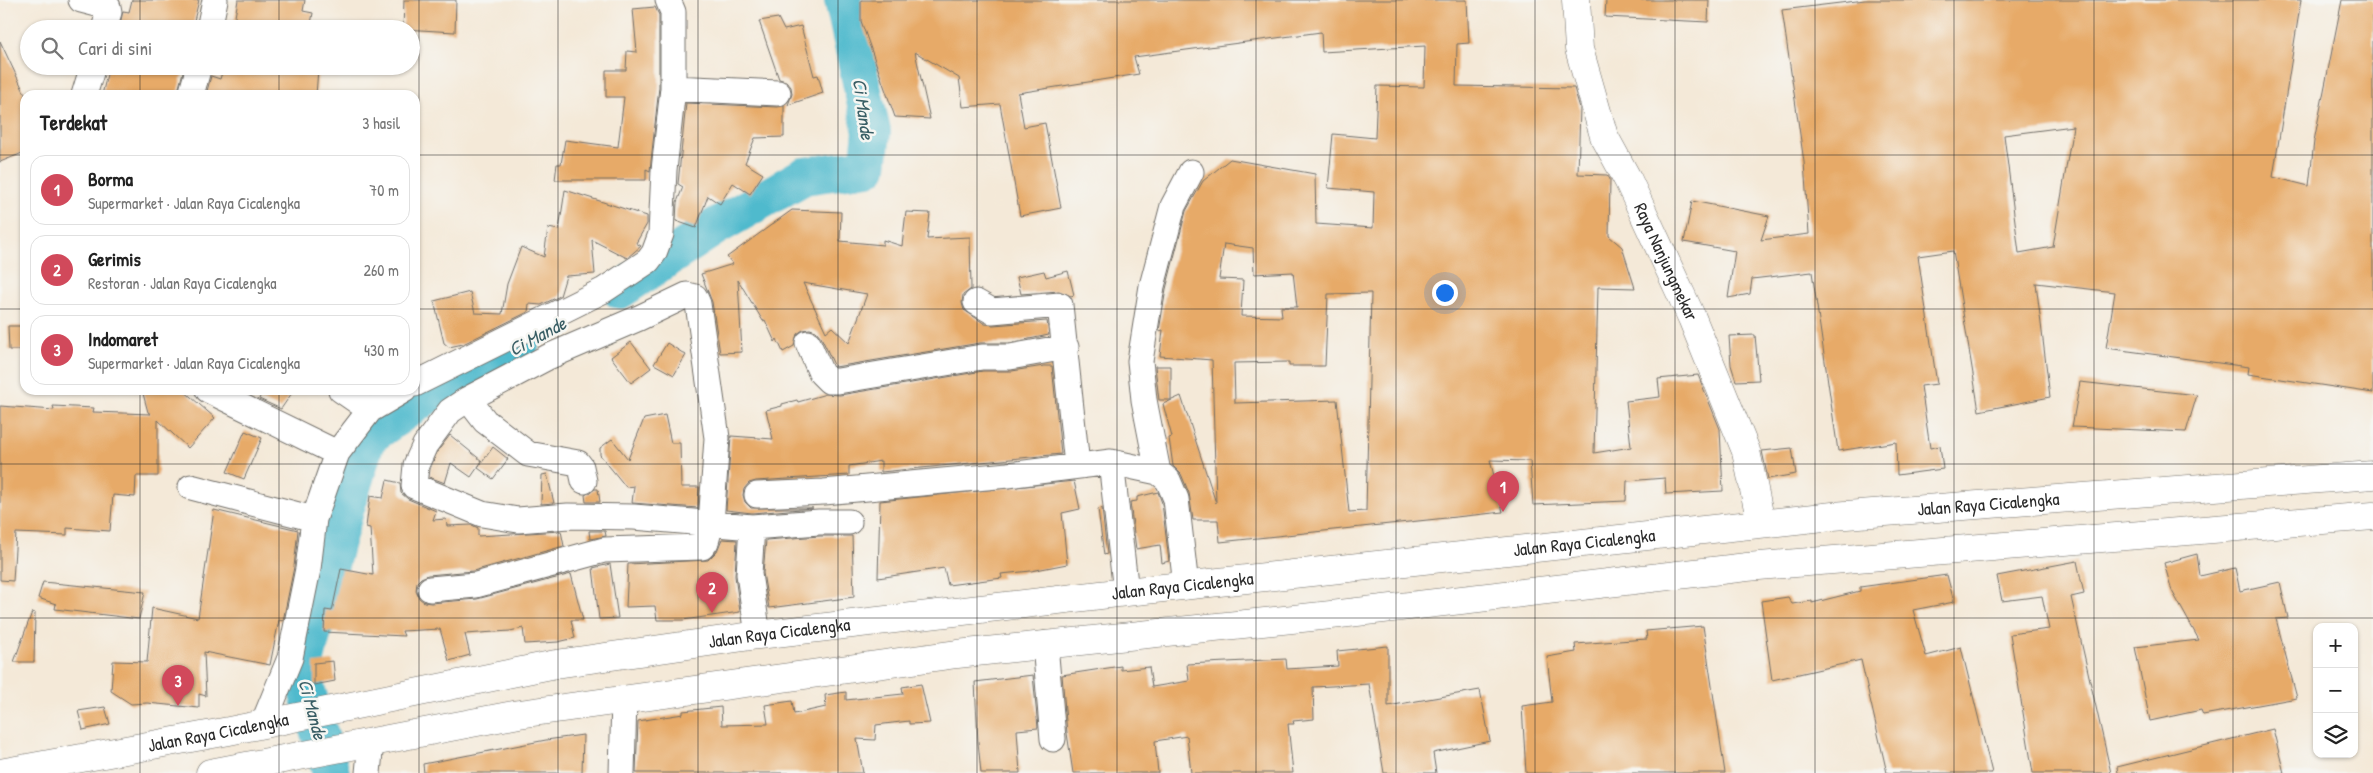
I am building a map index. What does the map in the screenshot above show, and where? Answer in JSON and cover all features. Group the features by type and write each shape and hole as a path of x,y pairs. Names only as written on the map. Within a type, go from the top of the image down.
{"main road":[{"name":"Raya Nanjungmekar","path":"1576,0 1579,49 1604,136 1628,180 1692,318 1746,451 1761,523"},
{"name":"Jalan Raya Cicalengka","path":"0,773 229,731 556,664 758,636 1126,592 1761,523 1975,503 2373,475"},
{"path":"229,731 223,770 518,714 1045,644 1331,615 1747,567 2373,516"},
{"path":"372,742 385,699"}],"street":[{"path":"82,0 108,7 109,12 107,20"},
{"path":"211,20 215,0"},
{"path":"420,382 604,290 648,261 661,234 664,170 673,88 673,12 668,0"},
{"path":"86,90 90,75"},
{"path":"192,90 197,75"},
{"path":"673,88 778,93"},
{"path":"1158,472 1144,400 1140,361 1152,286 1173,206 1191,172"},
{"path":"430,589 476,585 604,550 698,548 706,542 711,524 717,438 698,304 692,295 687,294 639,318 548,357 468,399 450,411 425,445 416,465 412,482 415,488 482,514 518,520 568,516 634,517 711,524 752,527 819,522 848,522"},
{"path":"976,302 992,311 1060,305 1066,347 1077,465"},
{"path":"808,344 821,373 829,381 838,382 982,357 1010,356 1066,347"},
{"path":"218,395 337,454"},
{"path":"348,395 370,410"},
{"path":"263,724 290,658 308,569 314,519 337,454 370,410 396,395"},
{"path":"468,399 485,421 528,454 578,463 582,467 584,480"},
{"path":"1110,462 1126,592"},
{"path":"757,495 824,492 1008,475 1110,462 1158,472 1168,480 1176,499 1186,586"},
{"path":"191,487 314,519"},
{"path":"752,527 749,574 758,636"},
{"path":"1045,644 1052,739"},
{"path":"622,773 624,699"},
{"path":"368,773 372,742"}],"building":[{"path":"132,0 199,0 194,20 121,20 123,11 129,12"},
{"path":"238,0 305,0 303,11 313,13 312,20 234,20"},
{"path":"404,0 456,0 455,32 420,30 420,20 403,20"},
{"path":"861,0 1467,0 1469,43 1457,44 1456,86 1574,88 1580,108 1578,174 1607,175 1610,179 1609,236 1622,247 1635,288 1598,287 1594,453 1631,447 1626,401 1660,397 1658,379 1698,375 1720,429 1723,491 1666,494 1665,478 1627,481 1626,501 1533,505 1530,461 1490,460 1503,512 1220,542 1218,520 1193,520 1189,493 1181,474 1173,466 1169,438 1172,437 1163,404 1181,396 1216,503 1212,360 1160,356 1163,330 1159,331 1166,289 1186,211 1203,181 1230,159 1315,174 1316,224 1373,228 1374,192 1328,188 1333,134 1375,138 1377,86 1424,87 1425,46 1322,52 1321,32 1134,57 1139,74 1018,93 1024,127 1045,123 1061,208 1020,216 1000,104 963,107 959,78 915,52 930,119 895,117 861,21","holes":["1224,244 1253,248 1254,274 1293,272 1297,307 1281,307 1282,317 1241,316 1243,280 1219,279","1371,293 1366,511 1349,512 1337,400 1235,403 1234,363 1289,362 1289,366 1325,366 1328,294"]},
{"path":"1606,0 1709,0 1708,22 1605,17"},
{"path":"1865,0 2301,0 2273,177 2309,186 2314,141 2342,0 2373,0 2373,393 2248,374 2249,367 2106,348 2115,292 2036,283 2050,397 1979,411 1953,251 1918,256 1937,384 1921,386 1930,448 1940,446 1943,469 1897,475 1896,442 1838,451 1812,272 1752,279 1750,294 1728,298 1735,251 1684,242 1692,201 1769,216 1761,240 1809,234 1804,162 1782,10","holes":["2073,126 2053,247 2019,253 2004,135"]},
{"path":"655,7 659,15 659,87 650,171 646,169 646,180 555,180 557,164 561,164 565,140 618,147 624,97 606,97 606,70 626,70 627,51 637,52 633,9"},
{"path":"778,18 784,30 801,26 814,76 818,75 823,93 788,105 792,94 791,87 786,81 779,79 759,21"},
{"path":"0,41 23,90 20,90 20,154 0,162"},
{"path":"107,75 182,75 178,90 103,90"},
{"path":"221,75 318,75 316,90 207,90 211,76 220,79"},
{"path":"686,103 784,106 784,137 755,138 745,163 763,174 750,194 733,183 720,204 708,196 696,228 676,221 677,202 683,187 678,184"},
{"path":"565,190 647,216 647,224 636,243 641,246 627,258 592,240 595,274 566,276 560,296 541,305 529,304 528,312 463,344 449,347 444,343 434,301 470,292 475,313 502,314 507,284 521,247 544,257 548,228 559,230"},
{"path":"792,210 841,212 840,241 883,245 883,240 902,246 906,212 930,213 927,239 970,237 971,289 963,295 962,303 964,310 985,324 1047,321 1049,335 1009,343 980,343 835,367 821,337 816,331 810,329 803,330 797,334 794,346 783,352 777,339 775,342 765,320 763,321 738,280 742,352 720,353 712,302 701,274 733,264 727,257","holes":["803,283 867,294 849,343 832,327 826,332"]},
{"path":"1044,271 1046,277 1068,271 1074,295 1071,296 1059,291 1021,294 1017,277"},
{"path":"8,326 20,326 20,350 9,350"},
{"path":"1755,335 1759,380 1736,381 1731,365 1729,336"},
{"path":"631,342 651,368 631,383 611,357"},
{"path":"667,343 686,355 674,375 654,364"},
{"path":"1052,366 1061,454 881,472 881,461 849,466 849,475 756,481 749,483 744,489 745,502 751,508 813,508 752,513 726,510 731,436 773,439 766,410 797,400 798,402 826,394 840,395 983,371 1012,371"},
{"path":"1155,366 1171,366 1171,400 1159,400"},
{"path":"2080,382 2197,395 2186,432 2072,427"},
{"path":"143,395 189,395 215,418 188,448 158,420 158,476 136,476 135,497 113,495 110,531 67,528 67,535 16,533 13,581 0,580 0,406 54,410 53,406 94,408 93,412 151,414 148,412"},
{"path":"261,395 291,395 281,409 259,399"},
{"path":"665,415 671,443 680,443 681,487 699,487 698,508 632,503 634,486 626,487 600,455 600,448 612,439 628,459 644,419"},
{"path":"245,431 262,438 244,479 227,472"},
{"path":"450,435 482,461 471,477 451,463 445,483 429,477 437,452"},
{"path":"493,447 508,459 493,479 478,468"},
{"path":"1792,448 1796,474 1768,479 1762,451"},
{"path":"547,474 554,503 541,504 542,475"},
{"path":"387,480 400,483 401,493 408,499 436,511 433,520 446,519 447,526 472,525 478,528 478,536 561,531 564,546 473,571 428,575 417,582 416,591 419,598 424,602 431,603 477,599 571,574 583,620 571,620 575,638 558,642 525,644 523,628 510,631 465,634 470,655 449,661 440,629 402,631 404,636 324,632 325,610 332,611 341,569 373,575 370,528 366,527 370,496 383,498"},
{"path":"1074,481 1080,509 1062,513 1067,564 1031,571 1001,574 1002,578 948,585 944,568 878,578 880,501"},
{"path":"598,489 600,502 586,502 585,495"},
{"path":"1158,492 1162,503 1169,561 1162,563 1160,545 1136,549 1130,502 1137,501 1137,497"},
{"path":"1102,508 1107,554 1104,555 1098,509"},
{"path":"214,510 298,530 294,567 283,621 279,620 270,665 204,652 206,696 199,694 199,708 147,703 131,704 111,691 113,661 147,662 152,608 198,618"},
{"path":"589,531 605,531 606,536 590,539"},
{"path":"852,536 854,597 769,608 763,573 766,540"},
{"path":"722,539 737,540 735,576 740,612 683,620 657,620 655,606 626,607 628,564 708,560 717,551"},
{"path":"2197,554 2200,576 2235,568 2240,591 2280,582 2288,618 2276,619 2297,698 2203,715 2201,710 2150,721 2135,647 2199,640 2172,591 2164,563"},
{"path":"2077,561 2084,594 2071,597 2111,773 2033,773 2010,634 2049,629 2042,596 2002,601 1997,576"},
{"path":"610,564 618,618 599,619 593,568"},
{"path":"1947,575 1954,602 1913,610 1926,656 1961,647 1992,773 1887,773 1861,660 1772,680 1761,601 1788,597 1792,604 1812,601 1812,603 1860,591 1860,587"},
{"path":"43,582 145,592 139,619 55,609 56,604 38,598"},
{"path":"32,612 35,613 34,662 14,662"},
{"path":"1703,626 1725,773 1526,773 1522,706 1552,702 1547,657 1576,652 1575,644 1647,639 1646,631"},
{"path":"1388,646 1388,706 1480,690 1490,741 1433,753 1436,773 1384,773 1369,684 1313,687 1314,719 1293,721 1294,724 1288,724 1293,773 1191,773 1187,736 1155,741 1158,773 1073,773 1067,733 1062,675 1121,666 1121,670 1149,667 1152,687 1189,681 1187,664 1286,659 1287,669 1338,666 1337,651"},
{"path":"333,661 335,681 314,685 314,663"},
{"path":"1033,675 1038,728 1017,730 1020,773 981,773 975,682"},
{"path":"921,684 930,723 909,724 909,721 876,725 875,740 857,739 863,773 636,773 638,721 683,714 683,711 721,707 722,725 768,724 765,705 792,701 794,714 826,707 825,695 846,692 846,700 903,694 902,687"},
{"path":"105,707 110,724 83,730 78,711"},
{"path":"2273,729 2284,773 2118,773 2117,767"},
{"path":"583,735 582,773 424,773 423,764 546,740"}],"waterway":[{"name":"Ci Mande","path":"620,290 715,227 804,176 868,167 872,132 843,0"},
{"name":"Ci Mande","path":"331,773 302,674 336,541 367,438 444,384 520,345"}],"place":[{"name":"Borma","path":"1503,512"},
{"name":"Gerimis","path":"712,613"},
{"name":"Indomaret","path":"178,706"}]}
